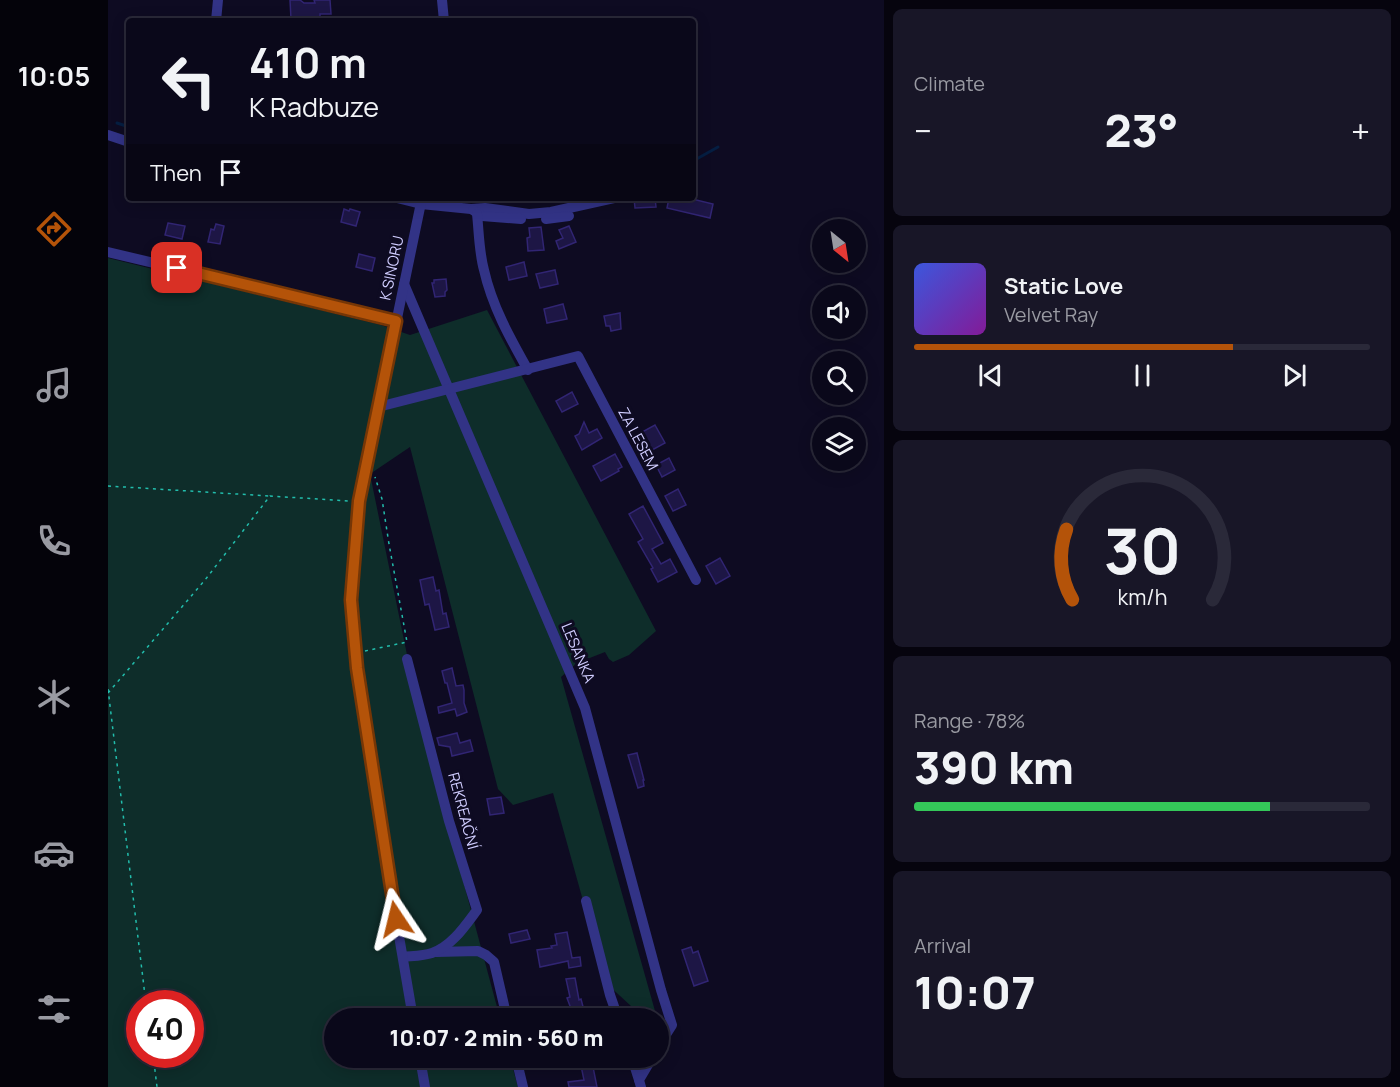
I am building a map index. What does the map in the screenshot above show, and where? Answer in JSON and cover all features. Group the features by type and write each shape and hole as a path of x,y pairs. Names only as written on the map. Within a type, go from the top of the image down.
{"street":[{"path":"216,18 218,0"},
{"path":"442,0 444,18"},
{"path":"108,135 126,141"},
{"path":"421,201 474,211 491,217 543,219 569,216"},
{"name":"K SINORU","path":"411,1008 355,653 351,600 359,501 421,201"},
{"path":"474,211 485,208 529,214 552,212 601,201"},
{"path":"474,211 487,282 501,321 528,370"},
{"path":"108,252 396,321"},
{"name":"LESANKA","path":"404,284 585,708 667,1008"},
{"name":"ZA LESEM","path":"378,407 578,356 696,580"},
{"name":"REKREAČNÍ","path":"407,659 449,821 477,910 461,932 433,953"},
{"path":"586,901 615,1008"},
{"name":"REKREAČNÍ","path":"403,957 478,951 494,962 505,1008"},
{"name":"LESANKA","path":"669,1015 672,1025 669,1030"},
{"path":"422,1068 425,1087"},
{"path":"518,1068 523,1087"},
{"path":"635,1068 640,1083"},
{"path":"640,1083 647,1068"}],"path":[{"path":"355,653 407,642 382,499 375,477"},
{"path":"108,486 359,501"},
{"path":"108,693 205,580 270,496"},
{"path":"108,689 144,990"},
{"path":"155,1068 157,1087"}],"green space":[{"path":"108,258 381,325 410,335 487,310 656,631 629,655 613,662 605,652 577,663 561,677 654,1008 633,1008 606,983 553,793 513,805 498,789 410,447 370,474 422,728 497,1008 324,1008 324,1068 513,1068 518,1087 108,1087"}],"building":[{"path":"290,0 315,3 314,0 330,0 331,14 320,14 320,18 291,18"},
{"path":"696,200 713,204 710,218 667,208 668,201"},
{"path":"634,201 655,201 656,207 635,208"},
{"path":"344,209 360,212 356,226 341,222"},
{"path":"168,223 185,226 182,239 165,235"},
{"path":"216,224 224,226 220,244 208,242 211,229 214,230"},
{"path":"569,226 576,242 559,249 556,241 563,238 559,230"},
{"path":"541,227 544,250 528,251 529,228"},
{"path":"359,254 375,258 372,271 356,267"},
{"path":"524,262 527,276 509,280 506,267"},
{"path":"555,270 558,284 540,288 536,274"},
{"path":"446,279 445,296 435,297 432,283 434,280"},
{"path":"563,304 567,319 547,323 544,309"},
{"path":"620,313 621,329 611,331 610,326 606,326 604,316"},
{"path":"572,392 578,404 562,412 556,401"},
{"path":"584,422 589,433 597,429 602,438 582,450 575,436 579,434"},
{"path":"655,425 665,443 643,455 633,437"},
{"path":"615,454 622,467 601,481 593,466"},
{"path":"669,458 675,470 662,477 656,465"},
{"path":"678,489 686,505 673,511 665,496"},
{"path":"643,506 663,543 652,549 661,564 670,559 677,572 658,582 638,542 643,539 629,514"},
{"path":"720,558 730,576 716,584 706,566"},
{"path":"433,577 449,627 435,630 429,604 425,605 420,580"},
{"path":"452,668 456,686 463,685 467,712 457,716 455,709 439,713 438,707 452,703 442,671"},
{"path":"457,733 460,743 470,740 473,751 452,756 450,747 439,745 437,738"},
{"path":"637,753 644,780 644,786 638,788 628,755"},
{"path":"501,797 504,813 490,815 487,799"},
{"path":"527,930 530,939 511,943 509,934"},
{"path":"567,932 572,958 580,957 581,966 569,968 568,961 540,967 537,950 557,945 555,934"},
{"path":"691,947 693,953 698,951 708,981 694,986 682,950"},
{"path":"575,978 579,1000 581,999 583,1008 570,1008 567,998 570,997 566,979"},
{"path":"581,1068 593,1068 597,1087 569,1087 568,1082 584,1080"}],"waterway":[{"path":"117,123 126,126"},
{"path":"696,159 718,147"}],"route":[{"path":"177,268 396,321 359,501 351,600 357,668 396,919"}]}
